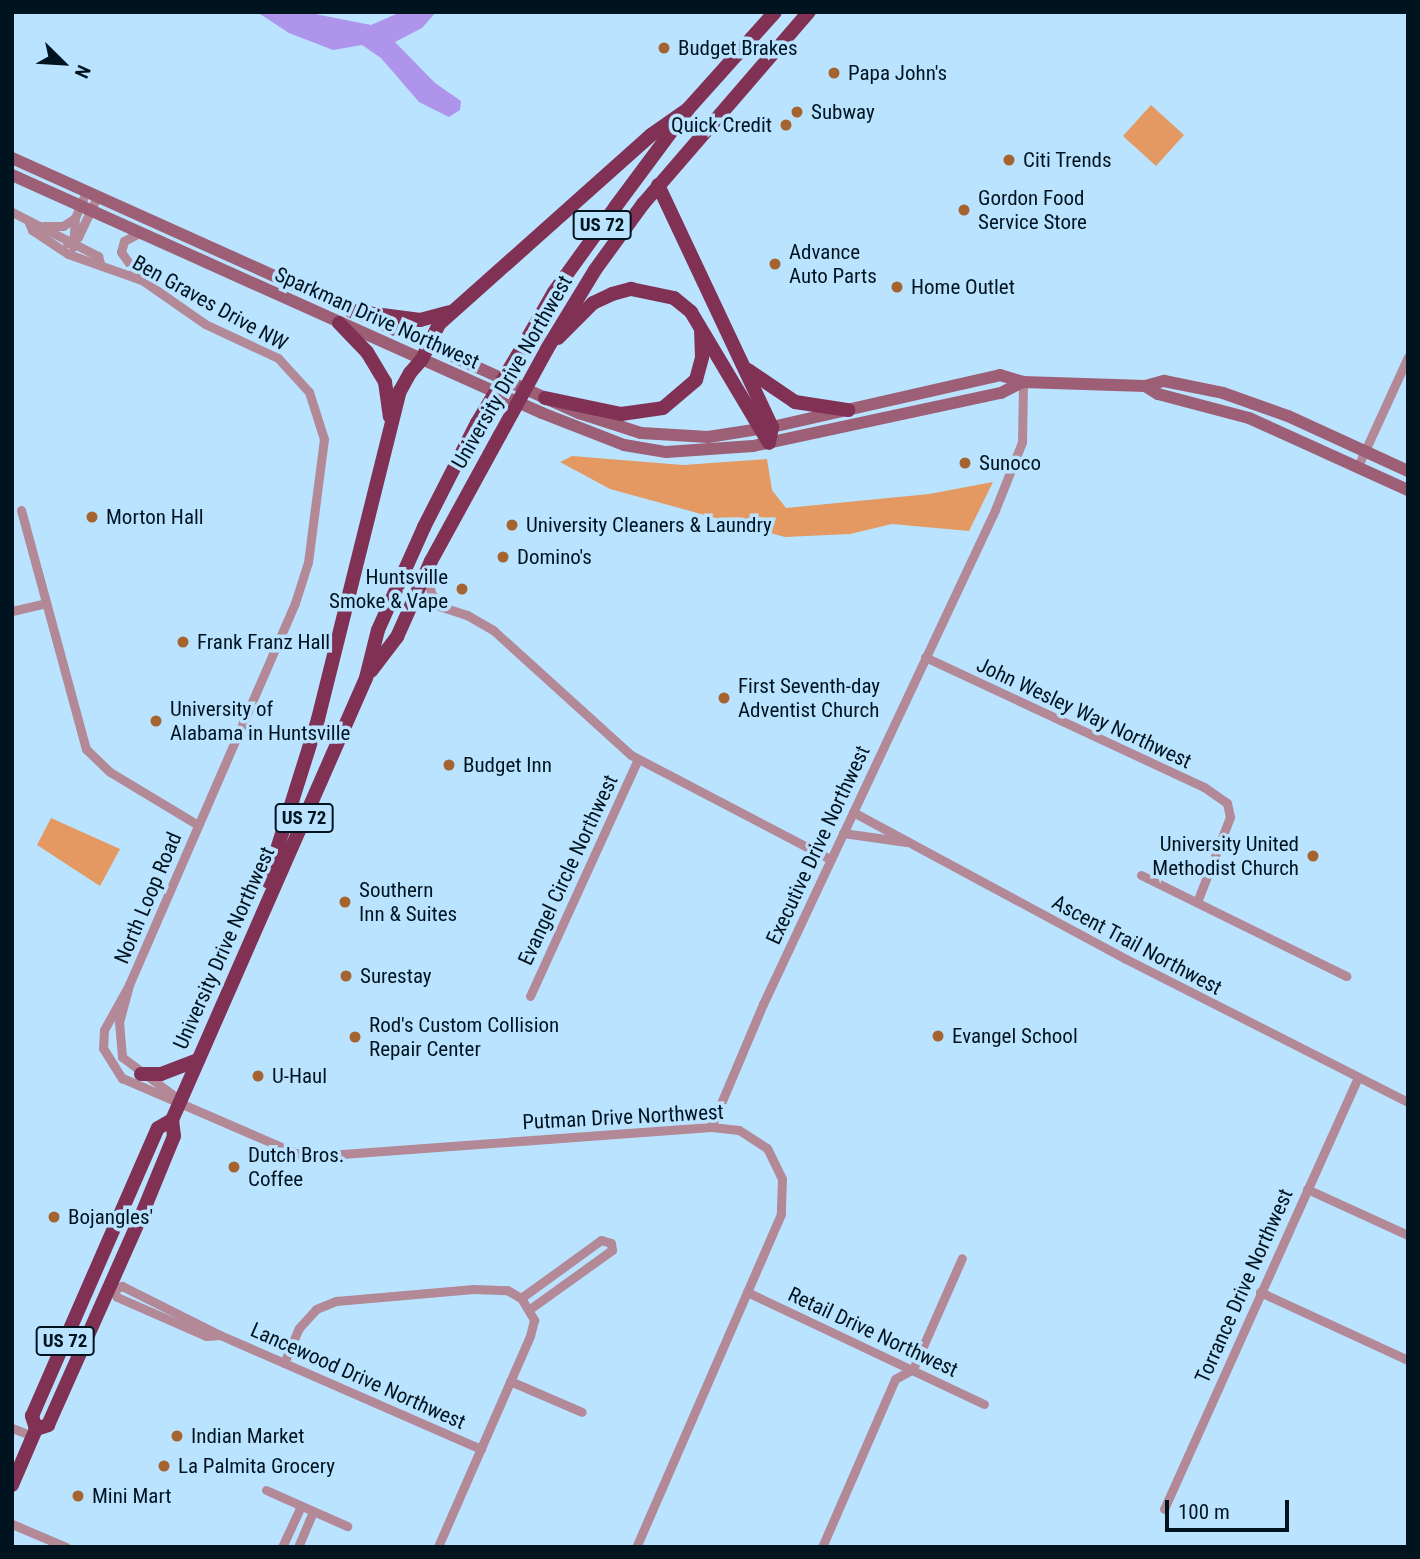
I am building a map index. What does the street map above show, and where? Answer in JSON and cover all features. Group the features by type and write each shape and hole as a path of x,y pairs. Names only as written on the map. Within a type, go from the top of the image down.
{"highway":[{"name":"University Drive Northwest","path":"34,1432 48,1425 97,1315 112,1288 174,1136 172,1120 366,678 378,630 443,486 554,292 688,110 775,12"},
{"name":"University Drive Northwest","path":"366,678 397,637 428,567 547,349 595,270 658,185 809,12"},
{"path":"238,968 318,719 400,391 422,359 439,324 651,135 688,110"},
{"path":"658,185 747,370 769,443"},
{"path":"547,349 593,303 631,289 674,298 691,312 765,428"},
{"path":"351,312 420,320 454,311"},
{"path":"339,323 368,352 385,382 391,425"},
{"path":"545,398 621,414 663,408 696,380 702,357 701,331"},
{"path":"747,370 795,402 848,410"},
{"name":"US 72","path":"414,598 408,582 440,510 443,486"},
{"path":"141,1074 161,1074 198,1060"},
{"name":"University Drive Northwest","path":"12,1485 34,1432 32,1416 158,1128 172,1120"},
{"path":"104,1254 109,1265 104,1282 112,1288"},
{"path":"91,1283 97,1287 93,1302 97,1315"}],"main road":[{"name":"Sparkman Drive Northwest","path":"12,158 545,398 641,433 708,437 765,428 1000,375 1023,382 1145,386 1164,381 1223,393 1365,450 1408,471"},
{"name":"Sparkman Drive Northwest","path":"12,175 585,432 624,445 666,452 769,443 1001,393 1023,382"},
{"name":"Sparkman Drive Northwest","path":"1145,386 1158,394 1250,418 1408,490"}],"street":[{"path":"72,243 92,194"},
{"path":"43,226 63,226 85,208"},
{"name":"Ben Graves Drive NW","path":"12,212 98,256 100,263"},
{"path":"75,218 72,243 78,259"},
{"name":"Ben Graves Drive NW","path":"29,223 32,230 52,245 78,259 100,263 142,280 205,324 278,358 309,392 324,439 308,562 295,603 198,825"},
{"path":"139,233 124,241 121,252 142,280"},
{"path":"52,245 72,243"},
{"path":"1358,466 1408,357"},
{"name":"Executive Drive Northwest","path":"711,1127 830,859 1022,442 1023,382"},
{"path":"21,510 86,749 110,772 198,825"},
{"path":"428,567 431,593 439,604"},
{"path":"414,598 439,604 493,630 611,740 638,759 830,859"},
{"path":"12,611 46,603"},
{"name":"John Wesley Way Northwest","path":"925,657 1204,787 1227,803 1230,817 1197,902"},
{"name":"Evangel Circle Northwest","path":"530,996 638,759"},
{"name":"Ascent Trail Northwest","path":"853,812 1357,1079 1408,1102"},
{"name":"North Loop Road","path":"181,1101 140,1088 110,1065 103,1048 104,1030 129,985 198,825"},
{"path":"843,833 911,843"},
{"path":"1141,876 1346,976"},
{"name":"North Loop Road","path":"129,985 117,1042 122,1057 141,1074 168,1087 181,1101"},
{"name":"Torrance Drive Northwest","path":"1164,1509 1357,1079"},
{"name":"Putman Drive Northwest","path":"181,1101 295,1153 315,1156 711,1127 752,1136 767,1148 782,1179 780,1214 636,1547"},
{"path":"1307,1189 1408,1235"},
{"path":"521,1298 601,1240 611,1243 612,1250 530,1308"},
{"path":"822,1547 895,1379 913,1369 962,1258"},
{"name":"Lancewood Drive Northwest","path":"112,1288 122,1286 220,1335 481,1449"},
{"path":"284,1363 299,1328 316,1309 336,1301 473,1289 507,1290 521,1298 530,1308 534,1320 530,1336 438,1547"},
{"name":"Retail Drive Northwest","path":"747,1292 984,1404"},
{"path":"1261,1292 1408,1360"},
{"path":"510,1381 582,1412"},
{"path":"12,1428 34,1432"},
{"path":"266,1490 348,1525"},
{"path":"282,1547 301,1506"},
{"path":"298,1547 313,1511"},
{"path":"12,1524 66,1547"}],"shaded area":[{"path":"257,12 305,12 371,25 401,12 436,12 422,28 395,42 435,83 461,101 460,110 449,117 419,102 381,58 362,45 333,50 289,33"},
{"path":"1151,105 1184,135 1156,166 1123,136"},
{"path":"572,456 683,465 767,459 772,490 786,508 929,494 993,482 969,531 892,524 850,534 785,537 610,489 560,462"},
{"path":"51,818 120,849 100,886 37,845"}],"place":[{"name":"Budget Brakes","path":"664,48"},
{"name":"Papa John's","path":"834,73"},
{"name":"Subway","path":"797,112"},
{"name":"Quick Credit","path":"786,125"},
{"name":"Citi Trends","path":"1009,160"},
{"name":"Gordon Food Service Store","path":"964,210"},
{"name":"Advance Auto Parts","path":"775,264"},
{"name":"Home Outlet","path":"897,287"},
{"name":"Sunoco","path":"965,463"},
{"name":"Morton Hall","path":"92,517"},
{"name":"University Cleaners & Laundry","path":"512,525"},
{"name":"Domino's","path":"503,557"},
{"name":"Huntsville Smoke & Vape","path":"462,589"},
{"name":"Frank Franz Hall","path":"183,642"},
{"name":"First Seventh-day Adventist Church","path":"724,698"},
{"name":"University of Alabama in Huntsville","path":"156,721"},
{"name":"Budget Inn","path":"449,765"},
{"name":"University United Methodist Church","path":"1313,856"},
{"name":"Southern Inn & Suites","path":"345,902"},
{"name":"Surestay","path":"346,976"},
{"name":"Evangel School","path":"938,1036"},
{"name":"Rod's Custom Collision Repair Center","path":"355,1037"},
{"name":"U-Haul","path":"258,1076"},
{"name":"Dutch Bros. Coffee","path":"234,1167"},
{"name":"Bojangles'","path":"54,1217"},
{"name":"Indian Market","path":"177,1436"},
{"name":"La Palmita Grocery","path":"164,1466"},
{"name":"Mini Mart","path":"78,1496"}]}
